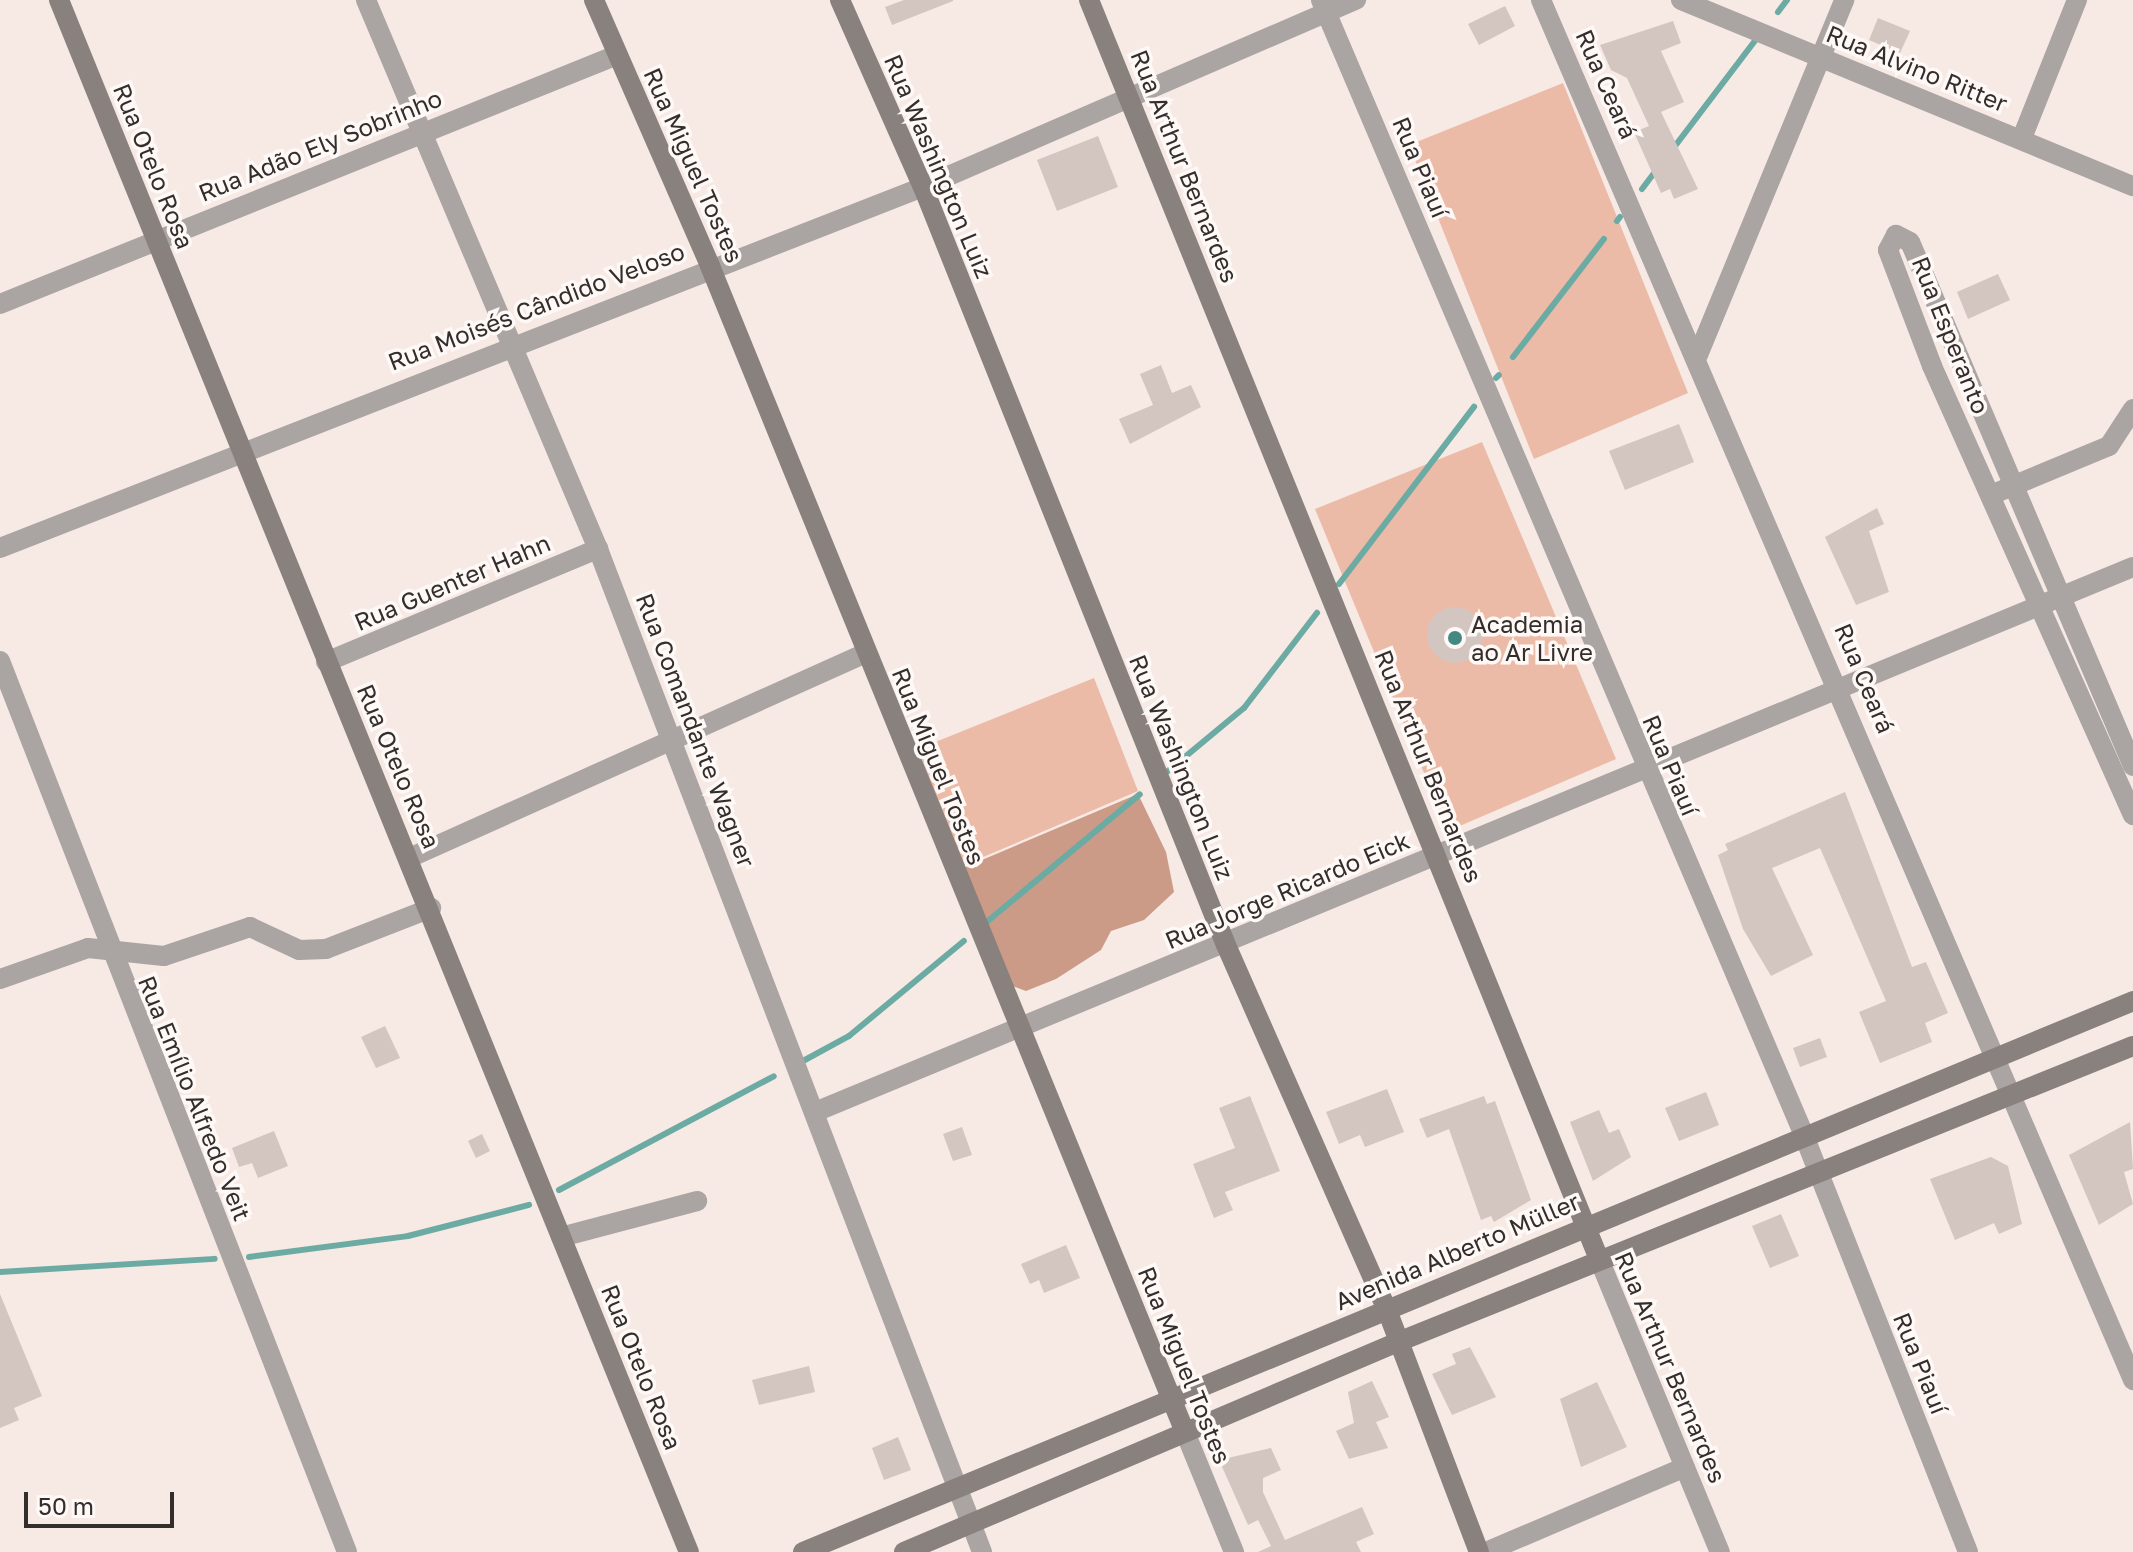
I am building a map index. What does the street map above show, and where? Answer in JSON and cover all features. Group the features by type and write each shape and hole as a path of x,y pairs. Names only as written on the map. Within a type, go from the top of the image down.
{"street":[{"name":"Rua Otelo Rosa","path":"59,0 244,451 326,662 431,908 689,1552"},
{"name":"Rua Comandante Wagner","path":"366,0 418,134 598,549 982,1552"},
{"name":"Rua Miguel Tostes","path":"594,0 710,266 1016,1028 1234,1552"},
{"name":"Rua Washington Luiz","path":"840,0 923,187 1226,945 1387,1310 1479,1552"},
{"name":"Rua Arthur Bernardes","path":"1089,0 1720,1552"},
{"name":"Rua Moisés Cândido Veloso","path":"0,548 508,344 923,187 1324,6 1356,0"},
{"name":"Rua Ceará","path":"1541,0 1698,355 1998,1053 2133,1380"},
{"name":"Rua Alvino Ritter","path":"1681,0 2133,186"},
{"path":"1698,355 1844,0"},
{"path":"2022,138 2077,0"},
{"name":"Rua Piauí","path":"1324,6 1644,771 1803,1133 1968,1552"},
{"name":"Rua Adão Ely Sobrinho","path":"0,304 617,55"},
{"name":"Rua Esperanto","path":"2000,492 1932,366 1888,250 1896,235 1910,242 2000,492 2128,792 2133,815"},
{"path":"1932,366 1953,356"},
{"path":"2000,492 2109,446 2133,409"},
{"name":"Rua Guenter Hahn","path":"326,662 598,549"},
{"name":"Rua Jorge Ricardo Eick","path":"815,1112 1226,945 2133,567"},
{"name":"Rua Esperanto","path":"2048,602 2133,766"},
{"path":"409,858 585,784 866,653"},
{"name":"Rua Emílio Alfredo Veit","path":"0,661 108,947 347,1552"},
{"path":"0,979 108,947 164,956 250,927 299,950 326,949 431,908"},
{"name":"Avenida Alberto Müller","path":"803,1552 1387,1310 1803,1133 2133,1001"},
{"path":"904,1552 972,1526 1185,1432 1599,1259 2133,1046"},
{"path":"561,1237 697,1201"},
{"path":"1486,1552 1685,1467"}],"shaded area":[{"path":"1563,83 1688,393 1534,459 1409,145"},
{"path":"1482,442 1616,759 1448,831 1315,509"},
{"path":"1094,678 1138,791 962,866 918,749"},
{"path":"1138,794 1166,852 1174,892 1144,920 1111,931 1101,950 1056,979 1026,991 1010,985 963,868"}],"building":[{"path":"904,0 953,1 892,25 885,7"},
{"path":"1505,6 1515,26 1479,45 1468,24"},
{"path":"1878,18 1910,31 1900,53 1869,40"},
{"path":"1673,21 1681,43 1661,51 1684,102 1661,112 1698,189 1674,199 1670,189 1661,193 1634,132 1649,126 1627,78 1611,70 1600,45"},
{"path":"1098,136 1118,187 1057,211 1037,160"},
{"path":"1998,274 2010,300 1968,319 1957,292"},
{"path":"1161,365 1172,393 1191,385 1201,407 1130,444 1119,419 1153,405 1140,374"},
{"path":"1679,424 1694,462 1625,490 1609,451"},
{"path":"1877,508 1884,524 1869,531 1889,592 1856,605 1825,537"},
{"name":"Academia ao Ar Livre","path":"1455,607 1475,615 1483,635 1475,655 1455,663 1435,655 1427,635 1435,615"},
{"path":"1845,792 1912,967 1926,962 1948,1013 1925,1023 1932,1042 1880,1063 1859,1012 1886,1001 1820,848 1772,868 1813,955 1771,976 1743,929 1718,855 1728,850 1725,844"},
{"path":"385,1026 400,1058 376,1068 361,1037"},
{"path":"1820,1038 1827,1057 1800,1067 1793,1048"},
{"path":"1387,1089 1404,1132 1365,1147 1360,1135 1339,1144 1326,1112"},
{"path":"1706,1092 1719,1125 1679,1141 1665,1108"},
{"path":"1250,1096 1280,1171 1225,1192 1233,1210 1214,1218 1193,1164 1235,1148 1219,1108"},
{"path":"1484,1096 1487,1104 1495,1101 1531,1200 1494,1222 1491,1216 1481,1220 1449,1129 1427,1138 1419,1119"},
{"path":"1599,1110 1609,1133 1619,1129 1631,1157 1593,1181 1570,1122"},
{"path":"2130,1122 2133,1169 2124,1172 2133,1204 2099,1225 2069,1155"},
{"path":"962,1127 972,1155 953,1161 943,1134"},
{"path":"274,1131 288,1166 258,1178 252,1163 239,1167 232,1148"},
{"path":"482,1134 490,1151 476,1158 468,1141"},
{"path":"1991,1157 2008,1166 2022,1224 1999,1234 1994,1223 1955,1240 1930,1179"},
{"path":"1781,1214 1799,1256 1770,1268 1752,1226"},
{"path":"1066,1245 1080,1278 1044,1293 1039,1280 1030,1284 1021,1264"},
{"path":"0,1294 42,1396 14,1408 19,1420 0,1428"},
{"path":"1470,1347 1496,1397 1452,1415 1432,1374 1456,1364 1452,1354"},
{"path":"809,1366 815,1392 759,1405 752,1380"},
{"path":"1372,1381 1389,1417 1376,1422 1388,1448 1349,1459 1336,1431 1354,1423 1348,1392"},
{"path":"1597,1382 1627,1447 1581,1467 1560,1399"},
{"path":"898,1437 911,1470 884,1480 872,1448"},
{"path":"1271,1448 1281,1470 1263,1478 1263,1492 1285,1540 1362,1507 1374,1534 1356,1542 1361,1552 1258,1552 1271,1546 1258,1520 1248,1525 1219,1460"}],"waterway":[{"path":"1778,12 1787,0"},
{"path":"1672,150 1757,38"},
{"path":"1642,189 1658,168"},
{"path":"1617,221 1620,217"},
{"path":"1513,357 1604,239"},
{"path":"1496,378 1499,375"},
{"path":"1339,584 1474,407"},
{"path":"1168,771 1244,708 1317,613"},
{"path":"983,925 1140,794"},
{"path":"803,1061 849,1036 964,941"},
{"path":"559,1190 774,1076"},
{"path":"249,1257 408,1236 529,1205"},
{"path":"0,1272 215,1259"}],"place":[{"name":"Academia ao Ar Livre","path":"1455,638"}]}
